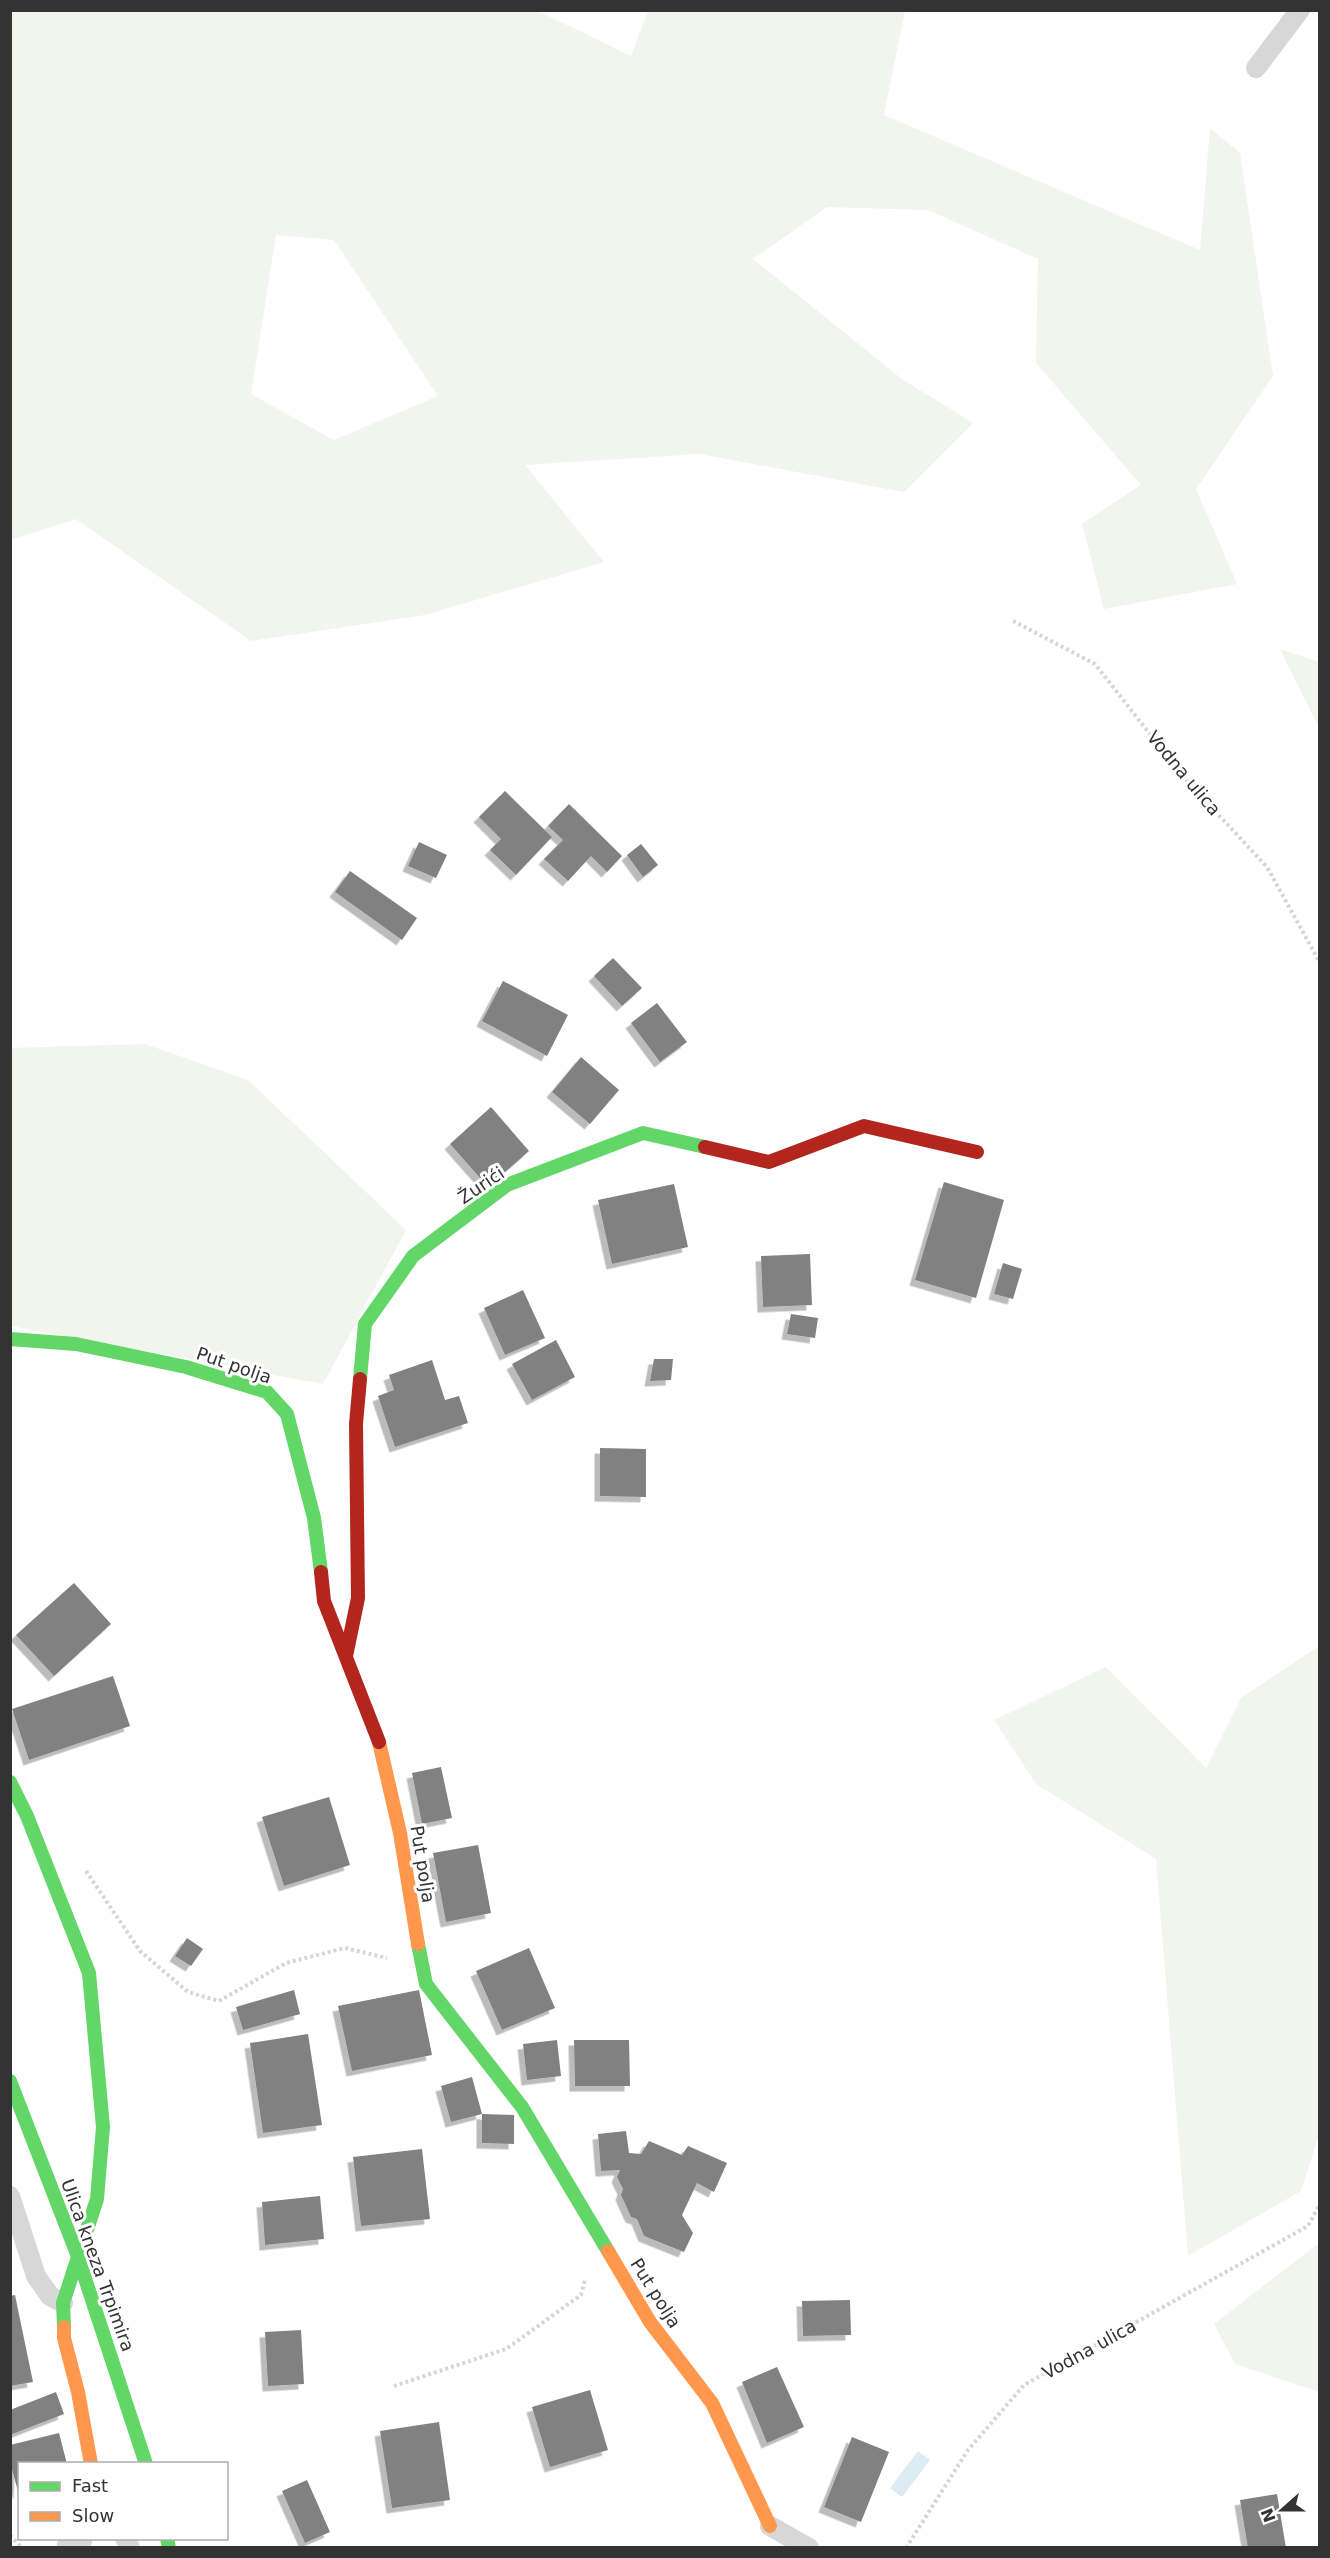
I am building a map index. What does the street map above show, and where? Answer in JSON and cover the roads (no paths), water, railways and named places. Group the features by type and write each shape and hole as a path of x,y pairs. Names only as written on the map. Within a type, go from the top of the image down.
{"street":[{"name":"Žurići","path":"346,1656 358,1598 357,1424 365,1324 413,1256 507,1185 643,1133 769,1162 864,1126 977,1152"},
{"name":"Put polja","path":"10,1339 76,1344 186,1367 267,1392 287,1414 314,1518 324,1601 379,1743 400,1833 426,1984 522,2107 650,2322 712,2403 770,2526"},
{"path":"10,1782 27,1816 89,1973 103,2127 97,2199 77,2254 63,2303 64,2338 78,2392 91,2462"},
{"name":"Ulica kneza Trpimira","path":"10,2081 77,2254 146,2462"}],"lane":[{"path":"1256,68 1300,10"},
{"path":"10,2196 36,2276 50,2296 63,2303"},
{"path":"770,2526 809,2547"}]}
